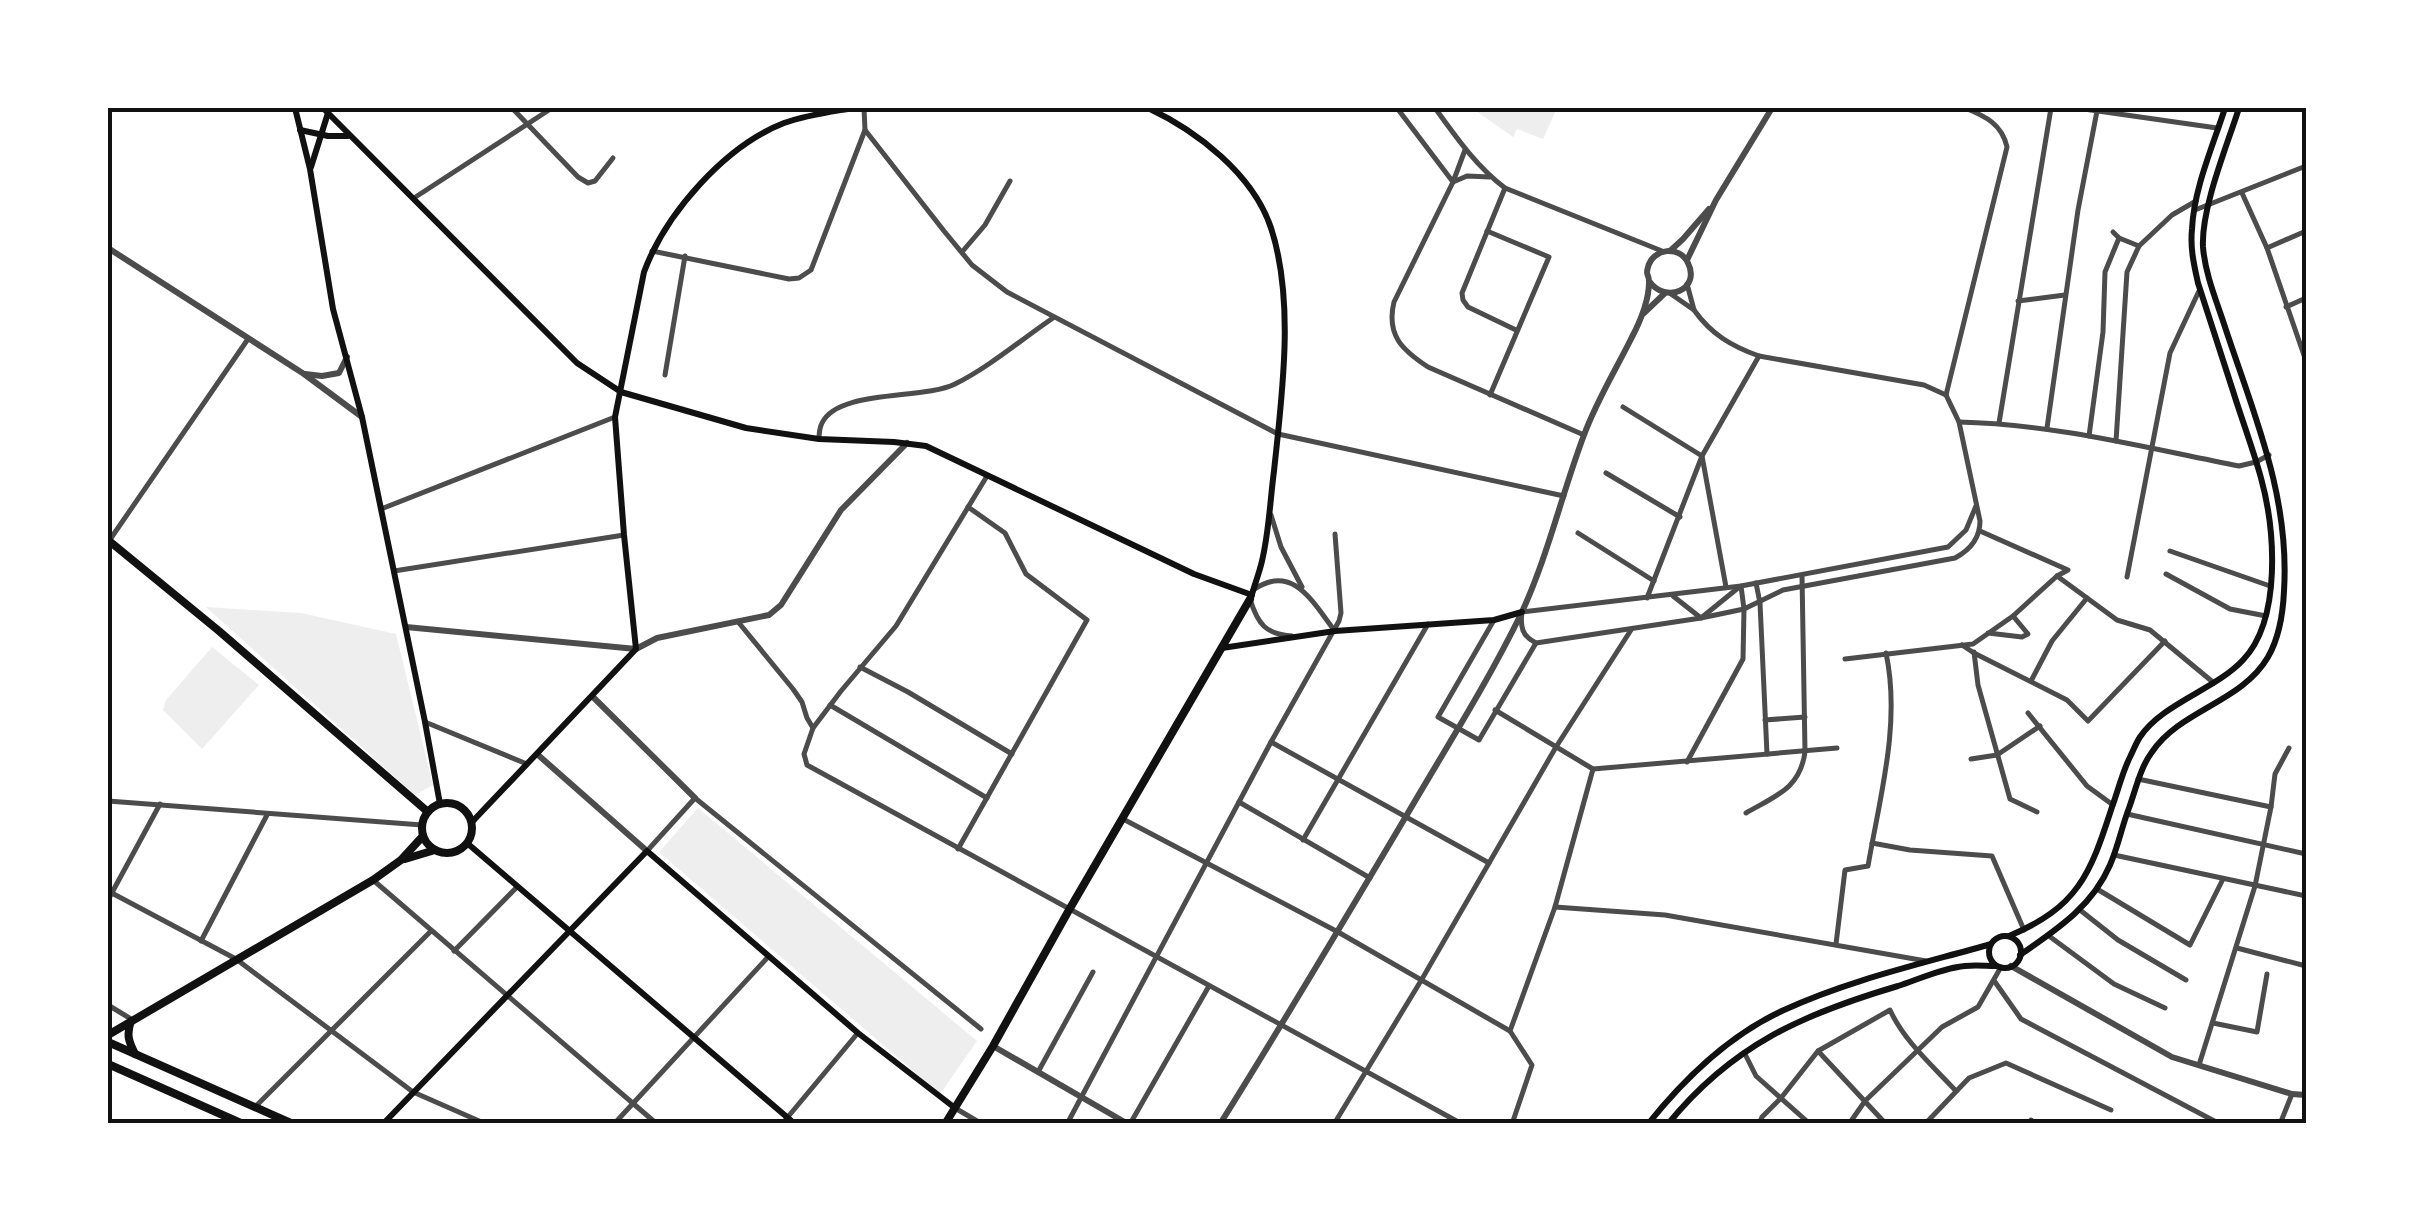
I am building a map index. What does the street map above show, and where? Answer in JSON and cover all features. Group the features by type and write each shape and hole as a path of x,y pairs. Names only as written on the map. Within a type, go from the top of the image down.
{"main road":[{"path":"295,108 310,169 332,308 362,417 440,804"},
{"path":"472,822 636,649 615,417 644,272 652,251 695,190 758,136 798,119 852,108"},
{"path":"945,1124 1252,595 1261,564 1278,434 1284,342 1281,274 1270,225 1240,177 1215,152 1192,133 1148,108"},
{"path":"1648,1124 1672,1095 1712,1059 1782,1011 1853,984 1990,944 1998,937 2024,930 2060,908 2080,886 2096,858 2126,766 2142,734 2242,662 2255,645 2266,616 2270,586 2268,517 2262,481 2191,250 2197,200 2225,108"},
{"path":"1668,1124 1706,1082 1744,1052 1800,1020 1844,1002 1963,966 2011,966 2080,910 2098,889 2152,750 2168,733 2240,686 2260,669 2270,653 2284,607 2284,526 2269,455 2203,246 2209,207 2238,108"},
{"path":"310,169 323,134 326,110"},
{"path":"326,110 577,363 621,392 746,428 819,439 926,446 1194,574 1252,595"},
{"path":"300,130 349,136"},
{"path":"108,540 220,631 428,812"},
{"path":"1222,648 1334,631 1494,620 1522,612"},
{"path":"401,860 436,850 450,852 467,843 472,822 463,808 448,803 428,812 422,825 423,836 436,850"},
{"path":"108,1034 373,880 401,860 423,836"},
{"path":"467,843 785,1120 795,1124"},
{"path":"383,1124 648,850 858,1033 955,1108"},
{"path":"2008,936 2017,941 2020,955"},
{"path":"1990,944 1990,958 1999,966"},
{"path":"131,1020 128,1042 136,1054"},
{"path":"108,1042 293,1124"},
{"path":"122,1048 112,1066 243,1124"}],"street":[{"path":"512,108 588,183 614,158"},
{"path":"414,198 552,108"},
{"path":"652,251 799,278 810,270 866,130 864,108"},
{"path":"1396,108 1453,182"},
{"path":"1435,108 1465,150 1505,188 1682,255 1691,272 1687,284 1667,294 1644,314"},
{"path":"1686,260 1716,200 1772,108"},
{"path":"1522,612 1523,632 1536,643 1630,630 1744,609 1783,590 1955,558 1970,548 1980,531 1980,521 1960,422 1946,394 2006,146 2004,135 1988,118 1965,108"},
{"path":"1999,423 2051,108"},
{"path":"2077,108 2218,128"},
{"path":"2047,428 2096,111"},
{"path":"866,130 986,277 1054,317 1278,434 1564,496"},
{"path":"1465,150 1394,302 1391,322 1398,341 1418,360 1584,435"},
{"path":"2195,210 2306,166"},
{"path":"1453,182 1467,176 1490,177"},
{"path":"962,252 985,224 1010,181"},
{"path":"1505,188 1462,293 1463,300 1475,312 1516,330"},
{"path":"2242,193 2306,361"},
{"path":"1220,1124 1370,878 1522,612 1584,435 1644,314 1648,268 1654,257 1684,240 1716,200"},
{"path":"2116,442 2127,272 2139,246 2172,215 2197,200"},
{"path":"1487,232 1548,257 1490,395"},
{"path":"2114,232 2139,246"},
{"path":"2266,248 2306,232"},
{"path":"2089,436 2103,332 2105,272 2120,238"},
{"path":"1643,243 1654,257"},
{"path":"108,248 304,374 362,417"},
{"path":"664,375 685,256"},
{"path":"1649,281 1658,291 1694,310"},
{"path":"1687,284 1694,310 1706,327 1737,348 1759,356 1924,385 1946,394"},
{"path":"2127,578 2170,354 2200,289"},
{"path":"2018,302 2066,295"},
{"path":"2286,307 2306,298"},
{"path":"819,439 820,425 838,408 953,385 1054,317"},
{"path":"108,540 248,339"},
{"path":"1647,598 1702,456 1759,356"},
{"path":"304,374 339,373 347,357"},
{"path":"1622,407 1702,456 1726,588"},
{"path":"381,509 615,417"},
{"path":"1960,422 2047,428 2239,466 2269,455"},
{"path":"406,626 636,649 657,638 769,616 781,604 841,510 908,443"},
{"path":"1606,473 1680,518"},
{"path":"987,476 896,626 813,728 804,754 807,765 1462,1124"},
{"path":"1522,612 1740,586 1948,546 1966,530 1976,506"},
{"path":"958,849 1087,620 1026,574 1005,533 968,507"},
{"path":"1269,511 1281,547 1303,590 1334,631"},
{"path":"1845,659 1972,644 2068,570 1980,531"},
{"path":"1578,533 1654,581"},
{"path":"1067,1124 1334,631 1341,613 1335,534"},
{"path":"394,570 624,535"},
{"path":"2170,551 2270,586"},
{"path":"1746,813 1784,792 1804,766 1802,574"},
{"path":"2166,574 2230,609 2266,616"},
{"path":"2057,576 2118,620 2150,630 2214,683"},
{"path":"1294,636 1278,635 1262,626 1252,595 1267,582 1276,580 1291,582 1303,590"},
{"path":"1756,583 1767,755"},
{"path":"1687,762 1744,660 1740,586"},
{"path":"1700,618 1740,586"},
{"path":"1671,594 1700,618"},
{"path":"2030,682 2052,642 2087,598"},
{"path":"1988,633 2022,637 2028,634 2013,616"},
{"path":"1494,620 1438,717 1479,740 1536,643"},
{"path":"739,623 802,702 813,728"},
{"path":"1303,840 1428,624"},
{"path":"1334,1124 1556,746 1630,630"},
{"path":"1962,645 2067,700 2088,721 2164,641"},
{"path":"1972,644 1978,685 2010,799 2038,812"},
{"path":"1836,944 1845,870 1868,866 1889,746 1892,682 1886,653"},
{"path":"860,667 1012,754"},
{"path":"592,696 694,798 981,1029"},
{"path":"830,705 987,798"},
{"path":"1495,710 1593,770 1837,748"},
{"path":"2028,713 2086,786 2113,804"},
{"path":"1765,720 1805,717"},
{"path":"426,722 527,764"},
{"path":"1971,759 1997,755 2040,726"},
{"path":"1271,742 1490,863"},
{"path":"2199,1066 2255,886 2276,774 2288,748"},
{"path":"537,754 648,850 694,798"},
{"path":"1510,1030 1555,907 1593,770"},
{"path":"2138,779 2271,808"},
{"path":"108,802 422,825"},
{"path":"1239,802 1370,878"},
{"path":"160,804 109,894 236,959 413,1092 486,1124"},
{"path":"201,941 267,813"},
{"path":"2127,814 2306,854"},
{"path":"1123,819 1338,932 1510,1030 1532,1064 1512,1124"},
{"path":"1872,843 1992,856 2024,930"},
{"path":"2113,854 2306,896"},
{"path":"373,880 658,1124"},
{"path":"2098,889 2190,945 2223,880"},
{"path":"454,951 518,887"},
{"path":"1555,907 1664,915 1929,962"},
{"path":"2080,910 2118,940 2186,980"},
{"path":"256,1107 431,931"},
{"path":"2048,936 2114,984 2165,1008"},
{"path":"2237,948 2306,966"},
{"path":"614,1124 769,956"},
{"path":"1849,1124 1864,1101 1942,1027 1978,1007 1995,982 1999,966"},
{"path":"2011,966 2172,1058 2306,1095"},
{"path":"1038,1072 1093,972"},
{"path":"2214,1023 2257,1032 2267,974"},
{"path":"1995,982 2021,1018 2220,1124"},
{"path":"993,1046 1129,1124 1209,986"},
{"path":"108,1005 131,1020"},
{"path":"1759,1124 1818,1051 1890,1010 1918,1050 1956,1091"},
{"path":"785,1120 858,1033"},
{"path":"1818,1051 1886,1124"},
{"path":"1744,1052 1756,1076 1810,1124"},
{"path":"1926,1124 1969,1078 2006,1063 2111,1110"},
{"path":"2280,1124 2292,1094"},
{"path":"955,1108 982,1124"}],"shaded area":[{"path":"1472,108 1557,108 1543,139 1517,129 1513,137"},
{"path":"206,607 301,613 396,634 433,785 415,795"},
{"path":"212,647 259,685 202,749 163,710 166,700"},
{"path":"698,808 977,1041 940,1094 659,852"}]}
